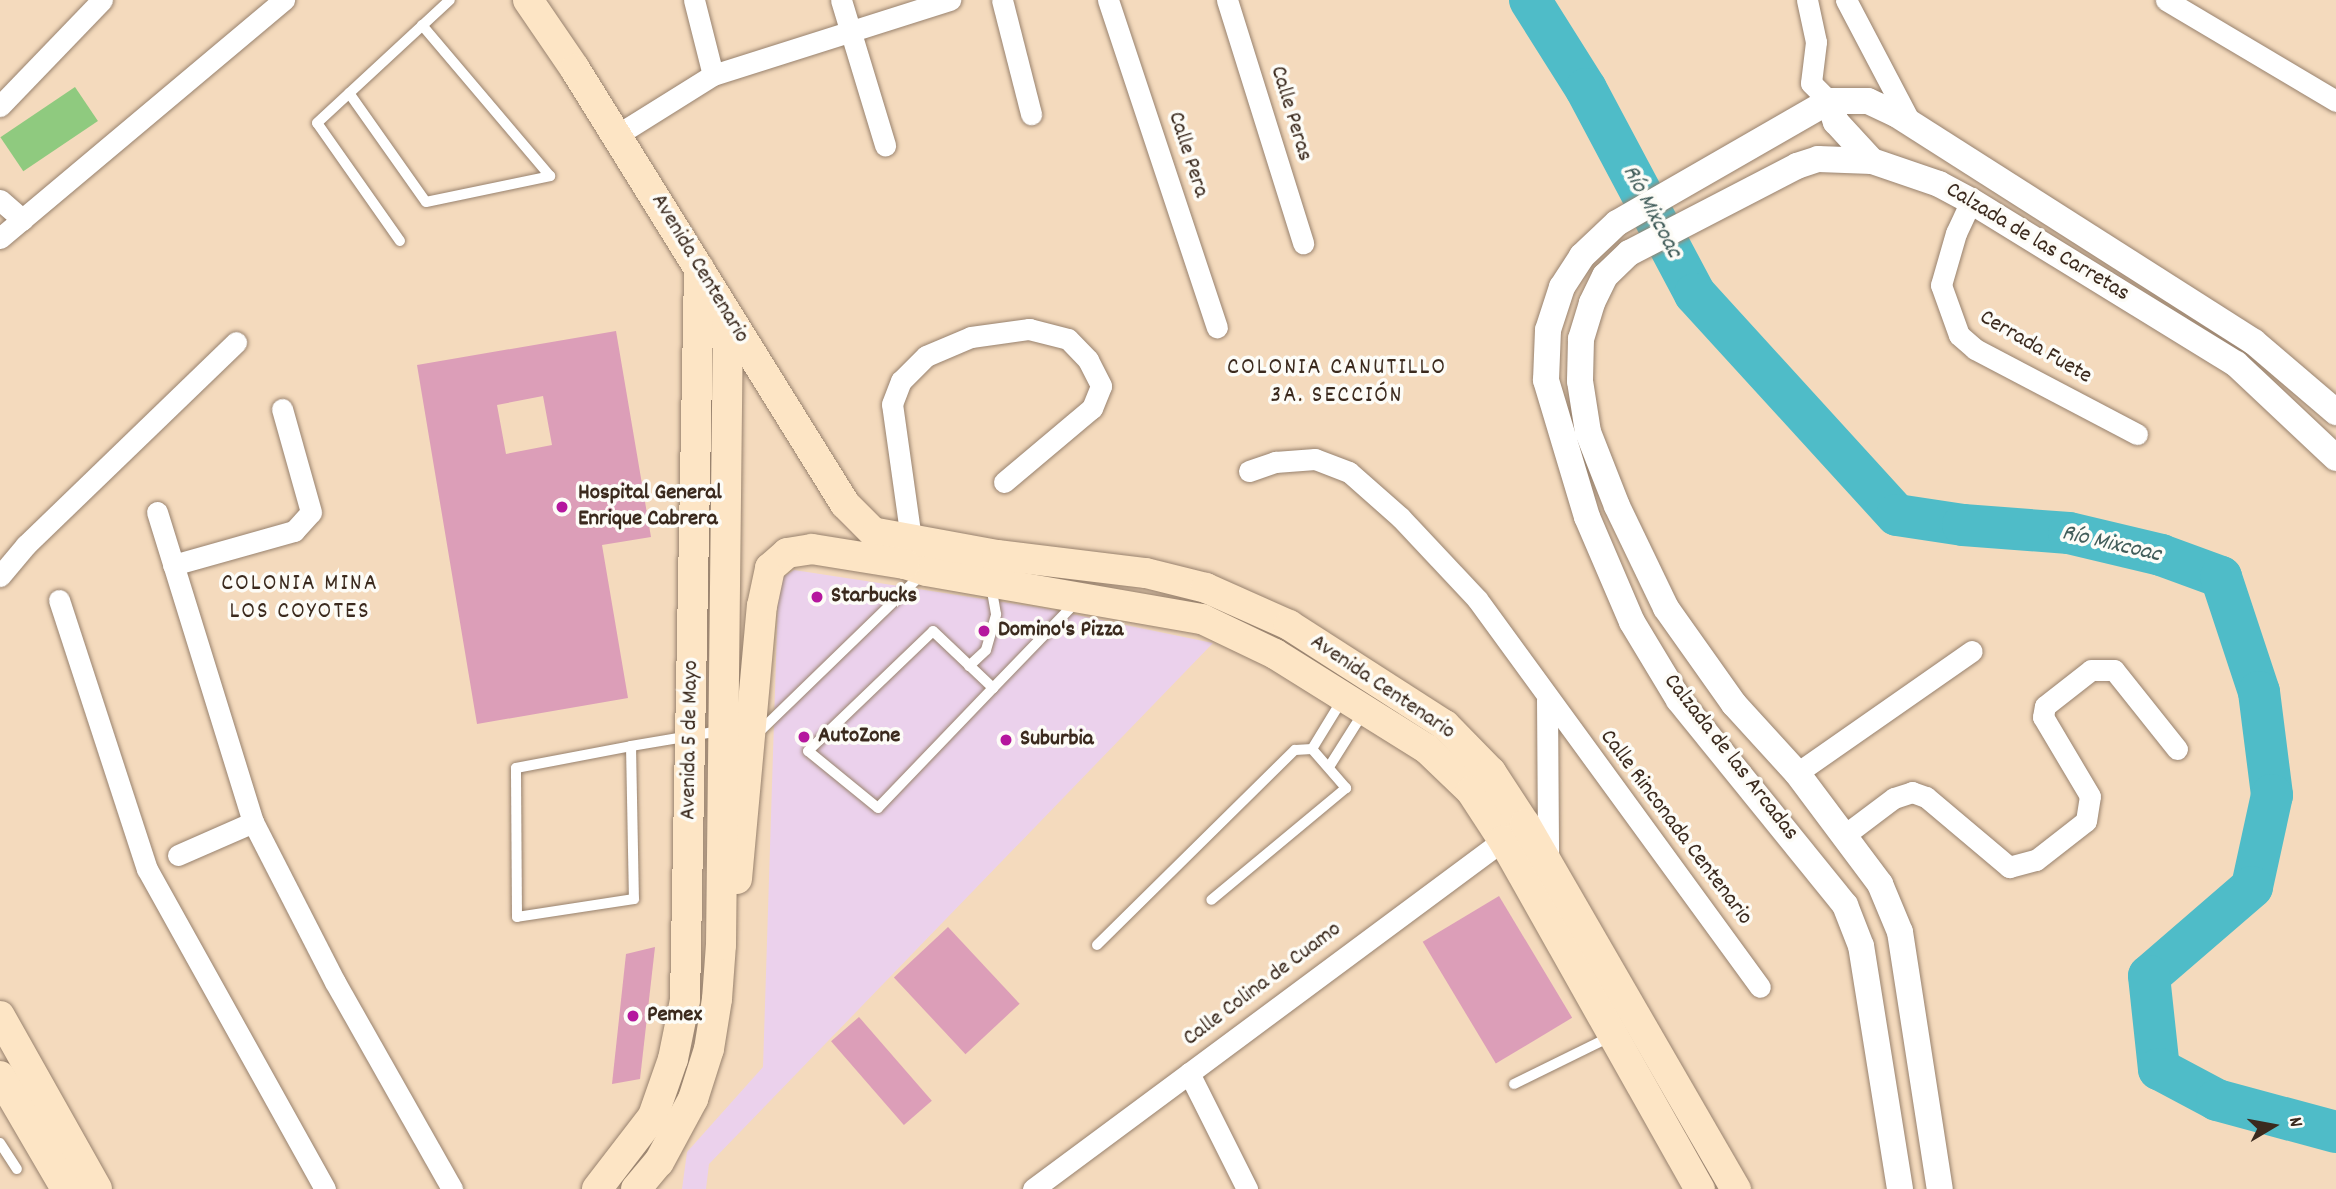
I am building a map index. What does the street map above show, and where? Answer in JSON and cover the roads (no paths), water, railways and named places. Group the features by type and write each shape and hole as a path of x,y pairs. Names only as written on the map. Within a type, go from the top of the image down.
{"main road":[{"name":"Avenida Centenario","path":"528,0 617,135 845,504 877,533 914,558 990,584 1202,619 1275,654 1356,701 1427,749 1548,863 1700,1189"},
{"name":"Avenida 5 de Mayo","path":"597,1189 666,1123 673,1059 685,1000 692,735 691,463 699,267"},
{"name":"Avenida 5 de Mayo","path":"636,1189 666,1123 709,1049 721,945 728,318"},
{"path":"721,945 739,871 762,606 770,568 787,552 812,549 914,558"},
{"name":"Avenida Centenario","path":"914,558 996,555 1146,573 1206,588 1289,625 1370,674 1446,725 1491,772 1540,906 1736,1189"},
{"path":"0,1016 10,1057 97,1189"},
{"path":"0,1076 66,1189"}],"street":[{"path":"0,106 102,0"},
{"path":"0,239 284,0"},
{"path":"694,0 713,75"},
{"path":"841,0 885,145"},
{"path":"617,135 713,75 950,0"},
{"path":"1002,0 1031,114"},
{"name":"Calle Pera","path":"1108,0 1217,327"},
{"name":"Calle Peras","path":"1227,0 1303,243"},
{"path":"1807,0 1816,42 1811,83 1829,101 1836,122 1871,161"},
{"name":"Calzada de las Carretas","path":"1846,0 1911,124 2254,342 2336,412"},
{"path":"2166,0 2336,101"},
{"name":"Calzada de las Arcadas","path":"1900,1189 1879,1044 1861,946 1845,905 1679,700 1632,621 1587,517 1559,433 1546,380 1548,330 1562,287 1575,266 1618,223 1763,135 1829,101 1873,102 1911,124"},
{"name":"Calzada de las Arcadas","path":"1871,161 1818,159 1797,166 1629,253 1605,276 1581,340 1580,381 1588,432 1617,506 1666,608 1734,704 1797,773 1846,834 1880,884 1900,932 1919,1038 1940,1189"},
{"name":"Calzada de las Carretas","path":"1871,161 1902,169 1971,201 2236,364 2336,458"},
{"path":"0,200 23,220"},
{"name":"Cerrada Fuete","path":"1971,201 1956,233 1941,285 1959,335 1975,349 2137,435"},
{"path":"914,558 892,404 901,381 926,356 971,337 1029,329 1068,339 1088,360 1101,386 1092,408 1004,482"},
{"path":"0,576 26,545 236,342"},
{"path":"173,565 294,531 311,512 282,409"},
{"name":"Calle Rinconada Centenario","path":"1249,471 1275,462 1315,459 1349,472 1401,518 1476,600 1760,987"},
{"path":"157,512 253,822 335,982 453,1189"},
{"path":"59,600 147,869 325,1189"},
{"path":"1797,773 1972,651"},
{"path":"1846,834 1894,798 1912,792 1926,797 2009,867 2036,860 2086,821 2090,796 2043,717 2045,706 2091,670 2114,670 2176,749"},
{"path":"1540,906 1548,863 1548,700"},
{"path":"178,855 253,822"},
{"name":"Calle Colina de Cuamo","path":"1032,1189 1514,832"},
{"path":"1879,1044 1919,1038"},
{"path":"1189,1073 1247,1189"}],"lane":[{"path":"400,241 317,123 450,0"},
{"path":"349,93 426,202 550,176 422,25"},
{"path":"752,738 914,558"},
{"path":"969,666 986,650 996,614 990,584"},
{"path":"993,688 933,631 808,751 878,808 1081,598"},
{"path":"1329,766 1370,674"},
{"path":"1097,945 1295,750 1311,749 1356,701 1370,674"},
{"path":"631,746 634,899 517,917 516,768 631,746 723,730"},
{"path":"1212,900 1346,788 1311,749"},
{"path":"1514,1084 1625,1029"},
{"path":"0,1143 17,1169"}],"waterway":[{"name":"Río Mixcoac","path":"1530,0 1586,89 1695,294 1897,515 1963,525 2069,533 2161,555 2221,577 2259,692 2272,795 2252,887 2149,976 2159,1069 2217,1100 2336,1132"}],"place":[{"name":"Hospital General Enrique Cabrera","path":"562,507"},
{"name":"Starbucks","path":"817,597"},
{"name":"Domino's Pizza","path":"984,631"},
{"name":"AutoZone","path":"804,737"},
{"name":"Suburbia","path":"1006,740"},
{"name":"Pemex","path":"633,1016"}],"district":[{"name":"COLONIA CANUTILLO 3A. SECCIÓN","path":"1337,383"},
{"name":"COLONIA MINA LOS COYOTES","path":"300,599"}]}
